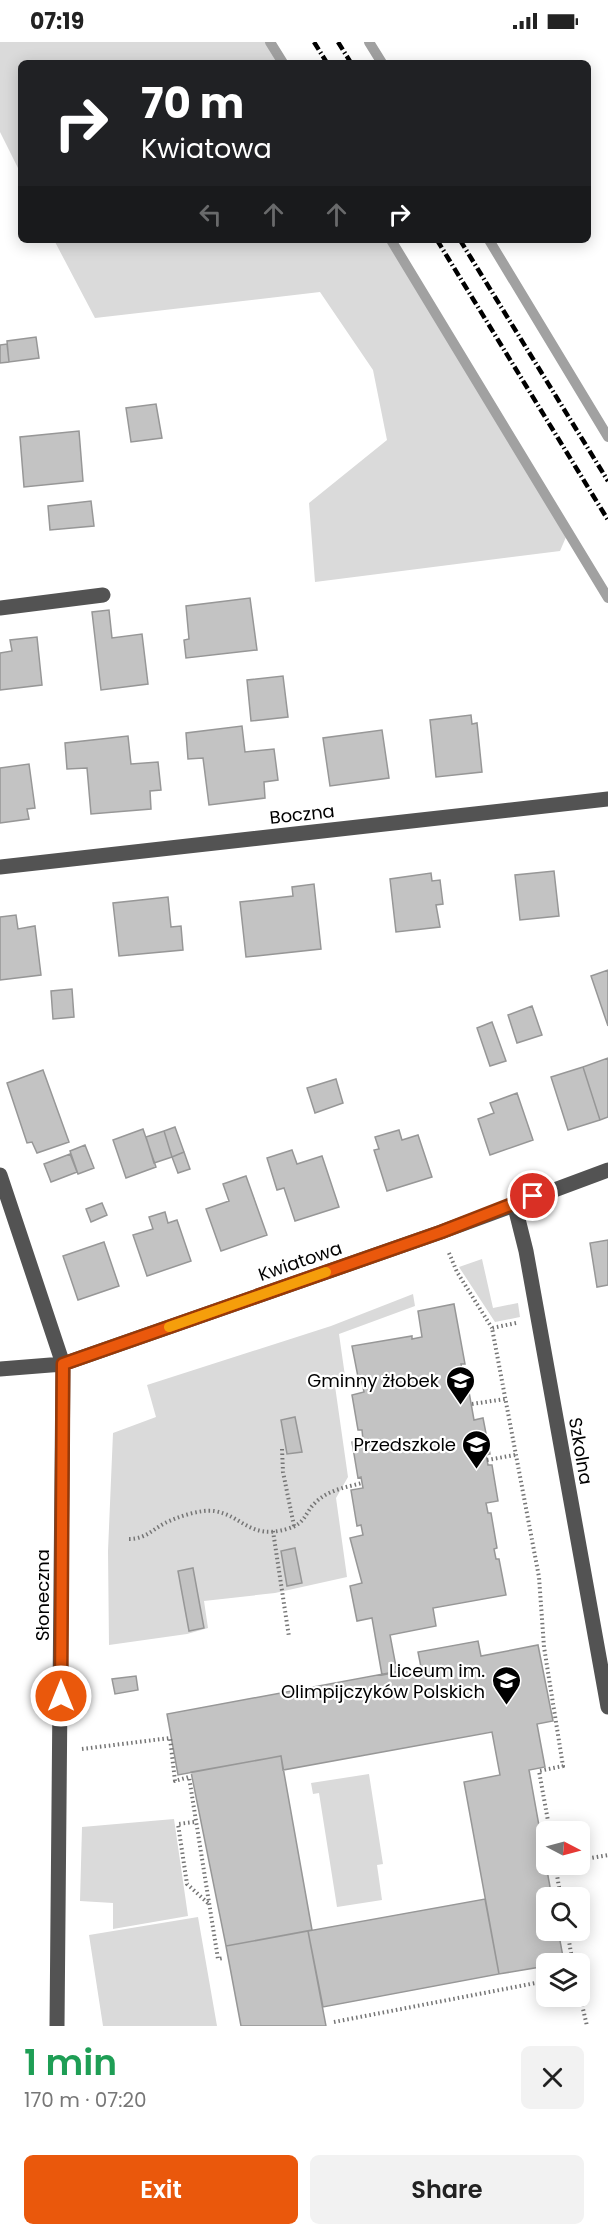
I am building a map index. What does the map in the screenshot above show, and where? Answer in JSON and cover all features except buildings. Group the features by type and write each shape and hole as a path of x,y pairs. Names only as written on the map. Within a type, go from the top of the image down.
{"street":[{"path":"0,608 103,595"},
{"name":"Boczna","path":"0,867 608,799"},
{"name":"Kwiatowa","path":"0,1369 63,1364 441,1232 608,1170"},
{"name":"Słoneczna","path":"0,1176 63,1364 57,2026"},
{"name":"Szkolna","path":"514,1203 538,1318 608,1707"}],"path":[{"path":"441,1232 457,1272 492,1328 539,1577 544,1647 563,1766 538,1771 548,1821"},
{"path":"492,1328 538,1318"},
{"path":"471,1404 505,1399"},
{"path":"282,1449 294,1526"},
{"path":"487,1460 515,1455"},
{"path":"129,1539 139,1539 166,1522 204,1511 215,1511 250,1529 273,1531 294,1526 303,1522 316,1502 331,1492 362,1483"},
{"path":"273,1531 289,1637"},
{"path":"60,1752 170,1738 176,1781 189,1777 194,1822 218,1959 224,1958"},
{"path":"194,1822 178,1824 187,1884 209,1905"},
{"path":"590,1858 608,1855"},
{"path":"334,2022 536,1983"},
{"path":"583,2007 587,2026"}],"shaded area":[{"path":"0,42 275,42 286,60 18,60 18,168 0,132"},
{"path":"56,243 397,243 566,537 560,551 315,582 309,503 387,440 373,370 320,292 95,318"},
{"path":"482,1259 493,1308 518,1303 520,1317 495,1322 459,1267"},
{"path":"413,1294 415,1306 339,1334 346,1383 335,1386 348,1477 336,1498 347,1577 275,1593 204,1601 208,1628 187,1634 109,1645 108,1551 113,1433 156,1417 147,1385 331,1326"},
{"path":"369,1774 383,1864 377,1865 382,1900 337,1907 319,1793 313,1794 311,1783"},
{"path":"174,1819 188,1916 113,1929 113,1903 80,1901 82,1827"},
{"path":"198,1917 217,2026 103,2026 89,1935"}],"waterway":[{"path":"270,42 281,60"},
{"path":"369,42 380,60"},
{"path":"393,243 608,598"},
{"path":"491,243 608,437"}],"railway":[{"path":"314,42 325,60"},
{"path":"338,42 349,60"},
{"path":"439,243 608,520"},
{"path":"462,243 608,481"}],"slow traffic":[{"path":"169,1327 326,1272"}],"place":[{"name":"Gminny żłobek","path":"460,1406"},
{"name":"Przedszkole","path":"477,1470"},
{"name":"Liceum im. Olimpijczyków Polskich","path":"506,1706"}],"route":[{"path":"61,1696 63,1364 441,1232 533,1196"}]}
